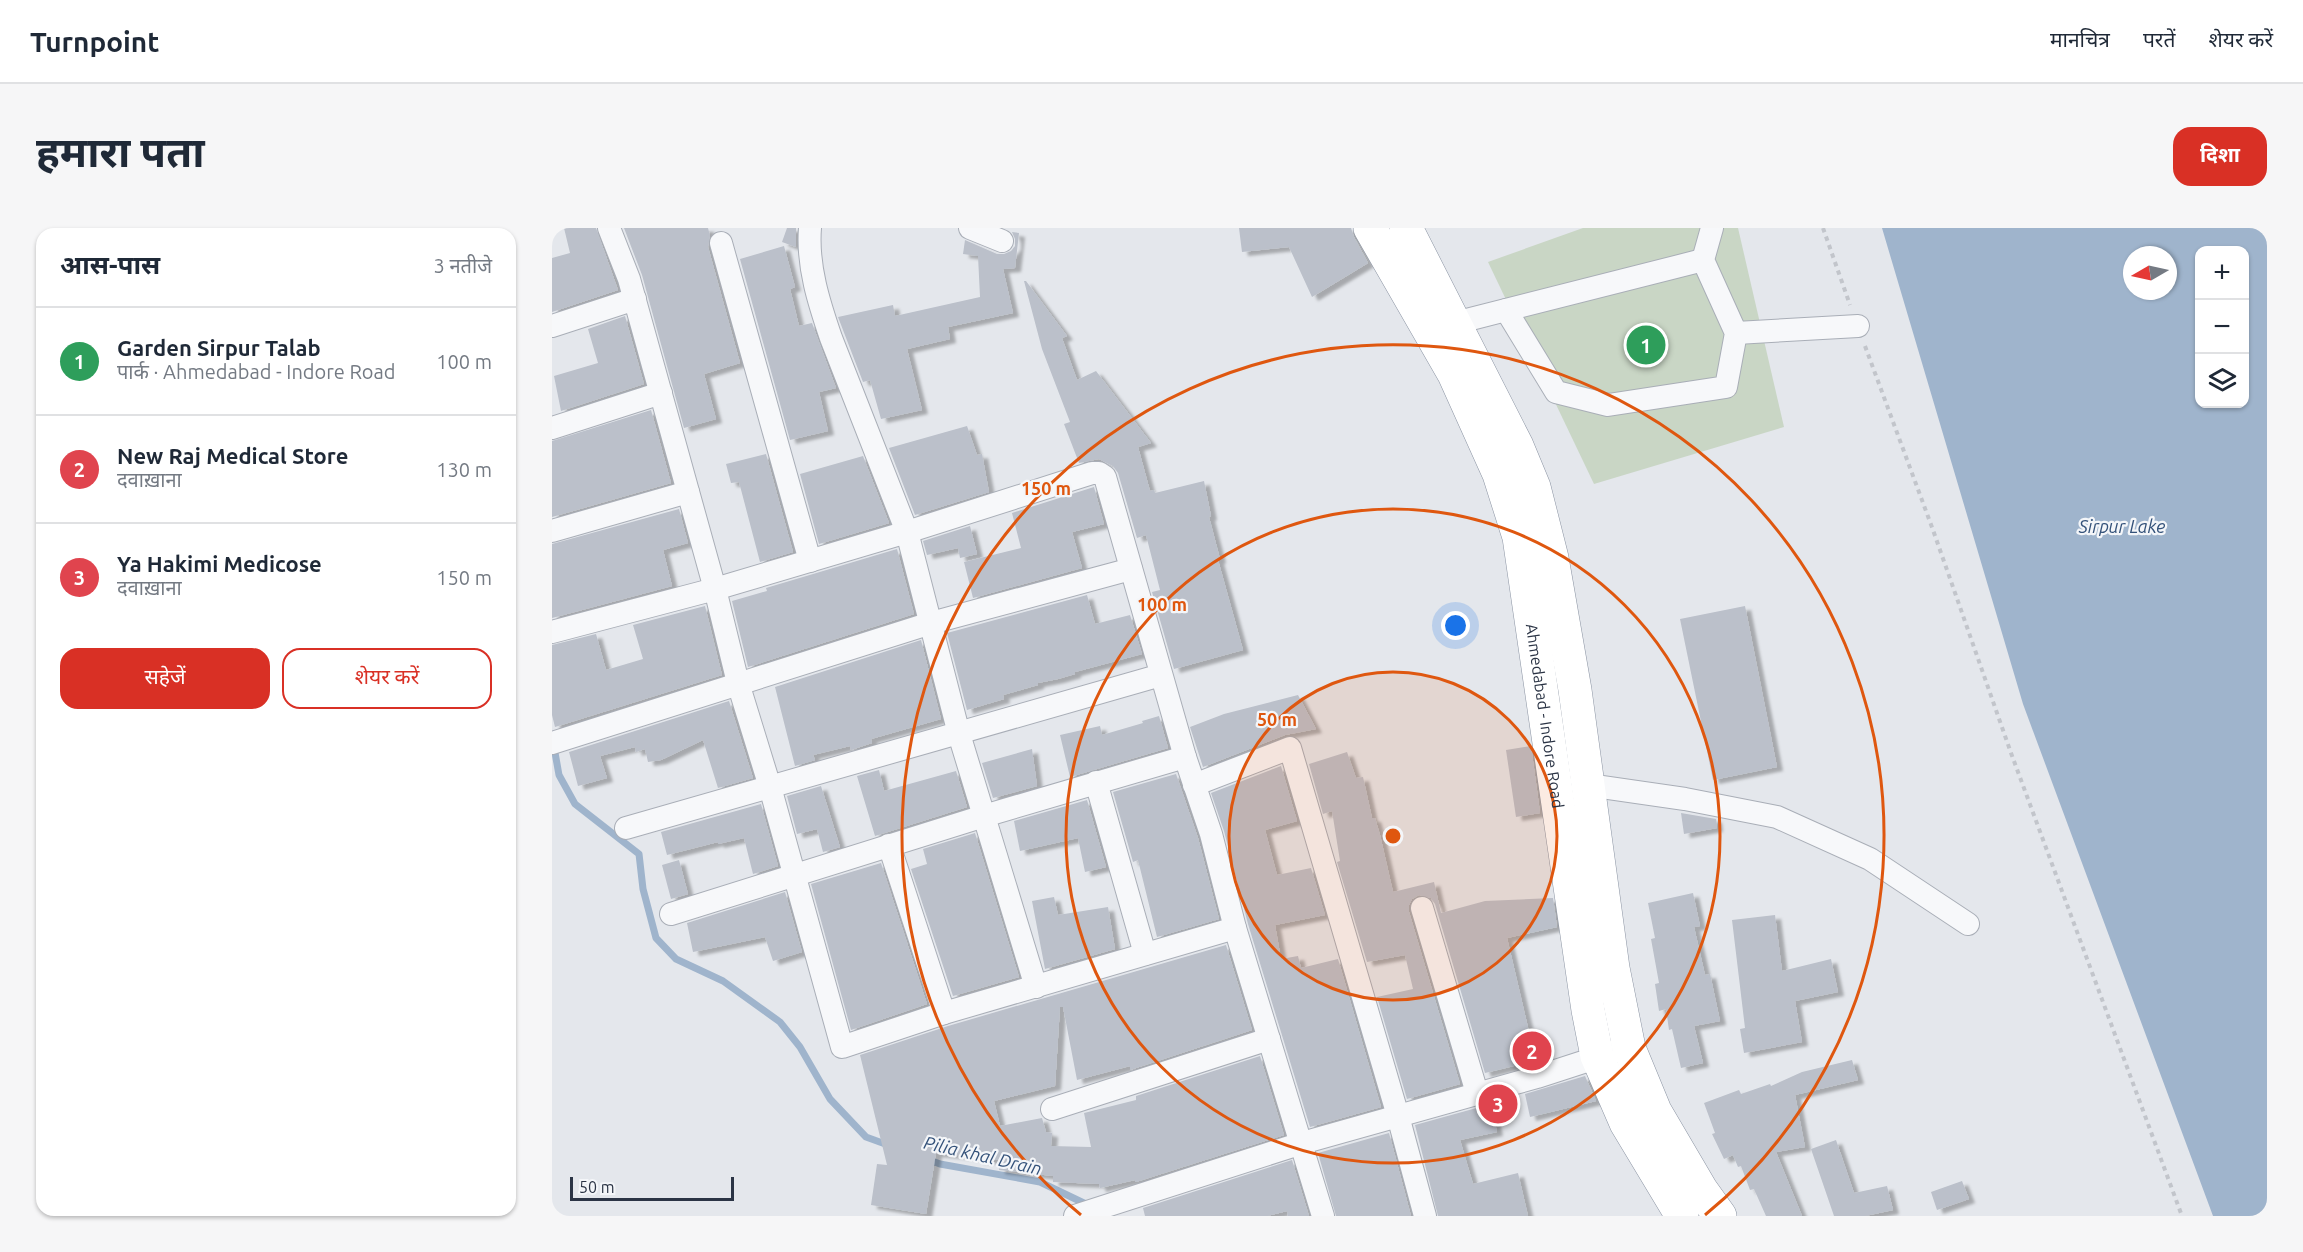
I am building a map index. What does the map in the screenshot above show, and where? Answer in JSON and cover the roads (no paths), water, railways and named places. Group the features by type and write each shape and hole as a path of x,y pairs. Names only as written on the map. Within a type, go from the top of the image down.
{"highway":[{"name":"Ahmedabad - Indore Road","path":"1370,228 1454,374 1499,474 1519,537 1588,1010 1597,1056 1626,1123 1682,1216"},
{"name":"Ahmedabad - Indore Road","path":"1406,228 1517,446 1534,487 1552,558 1575,690 1613,968 1629,1047 1655,1111 1702,1191 1720,1216"}],"street":[{"path":"609,228 629,279 715,589 738,684 770,788 842,1047 944,1013 1235,928"},
{"path":"810,228 812,269 820,305 907,532 959,734 1036,987"},
{"path":"970,228 1002,241"},
{"path":"1506,310 1556,392 1608,405 1726,387 1736,333 1704,260 1712,228"},
{"path":"721,243 810,561"},
{"path":"1455,323 1704,260"},
{"path":"552,326 634,298"},
{"path":"1736,333 1858,326"},
{"path":"552,428 661,393"},
{"path":"552,632 715,589 907,532 1092,473 1099,473 1105,477 1185,757 1211,834 1235,928 1323,1216"},
{"path":"552,531 688,492"},
{"path":"557,742 931,623 1131,569"},
{"path":"626,828 1161,675"},
{"path":"1194,785 1290,748 1425,1216"},
{"path":"671,914 889,845 1185,757"},
{"path":"1096,782 1145,954"},
{"path":"1588,785 1685,799 1777,817 1870,859 1968,924"},
{"path":"889,845 944,1013"},
{"path":"1422,908 1477,1093"},
{"path":"1052,1109 1269,1039"},
{"path":"1075,1216 1302,1143 1537,1077 1629,1047"}],"water":[{"name":"Sirpur Lake","path":"1882,228 2267,228 2267,1216 2213,1216 2023,704"}],"waterway":[{"name":"Pilia khal Drain","path":"554,747 559,775 575,804 639,854 643,889 656,938 676,959 723,981 780,1022 800,1047 830,1099 866,1137 888,1145"},
{"name":"Pilia khal Drain","path":"927,1159 940,1164 1040,1182 1088,1205"}],"place":[{"name":"Garden Sirpur Talab","path":"1646,345"},
{"name":"New Raj Medical Store","path":"1532,1051"},
{"name":"Ya Hakimi Medicose","path":"1498,1104"}]}
